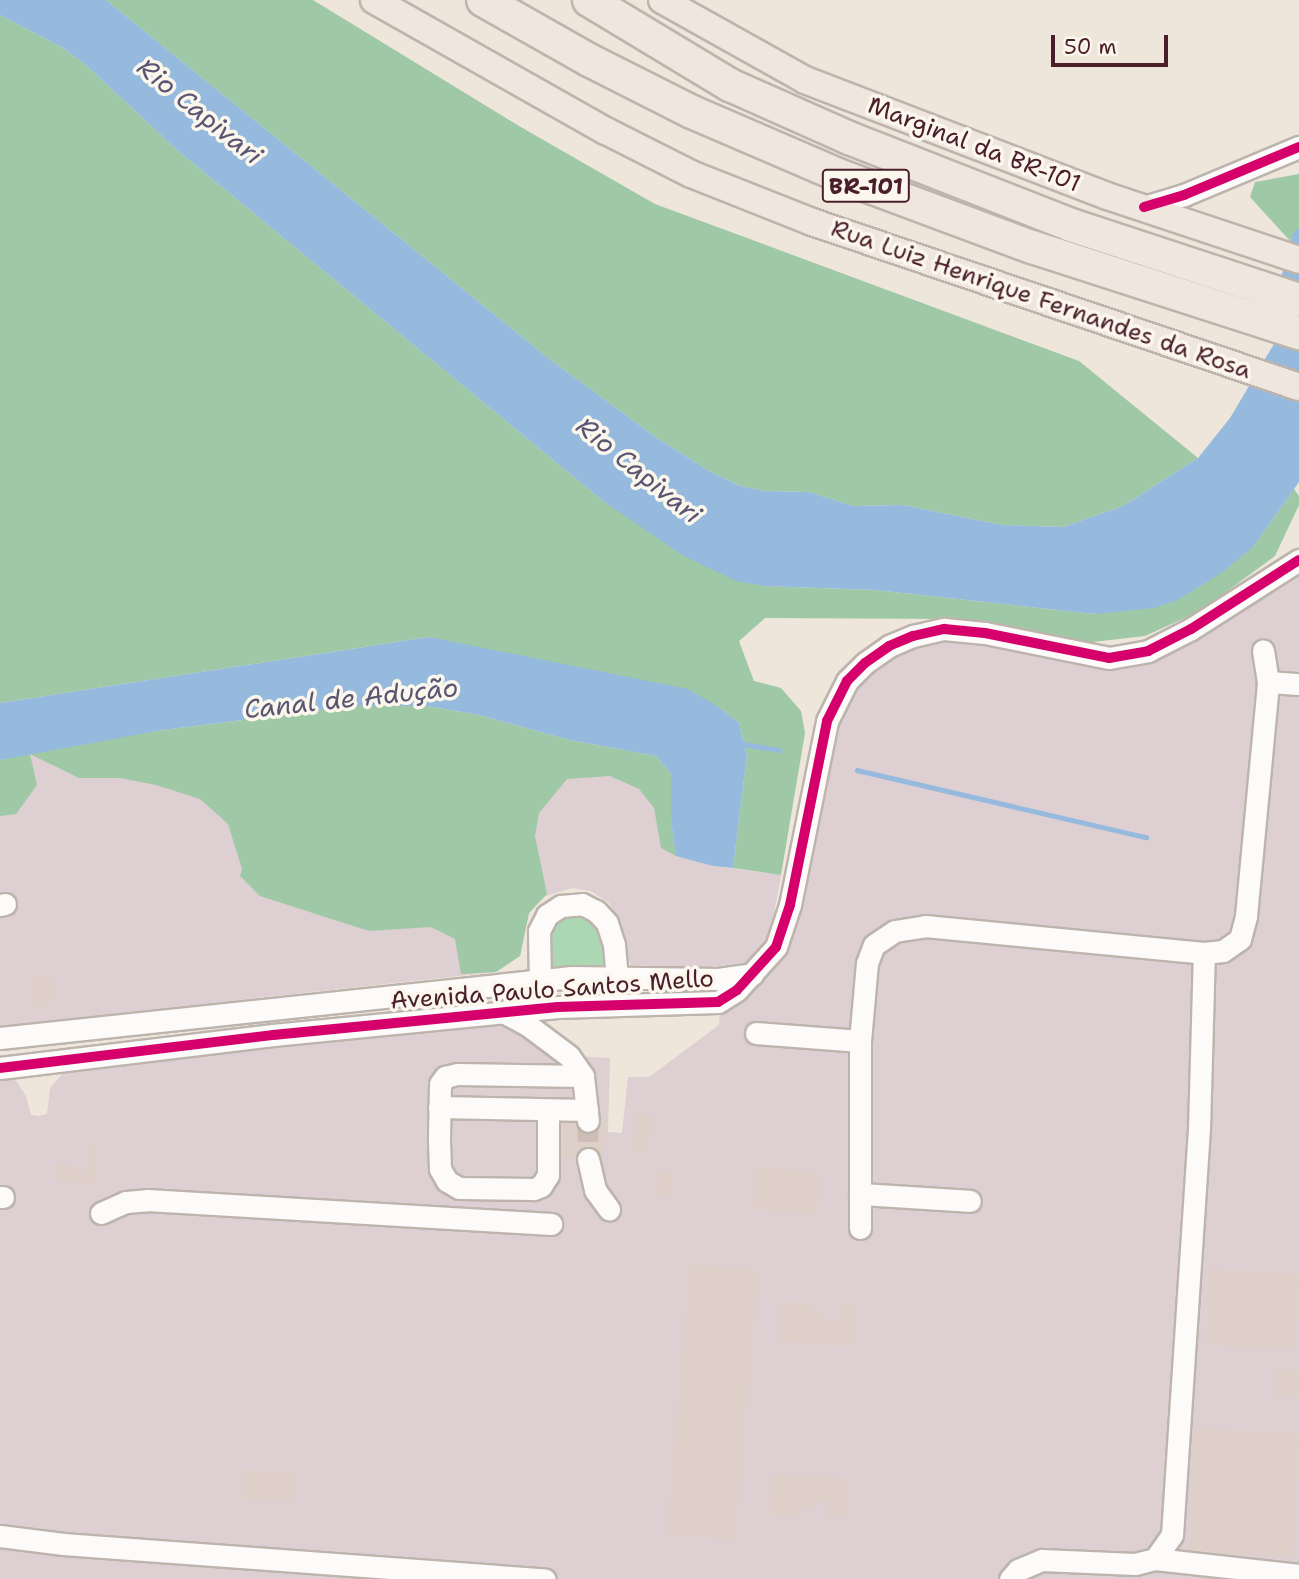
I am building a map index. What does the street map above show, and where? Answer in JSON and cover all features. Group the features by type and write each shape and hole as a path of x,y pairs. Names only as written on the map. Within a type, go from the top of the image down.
{"highway":[{"name":"BR-101","path":"483,0 643,88 800,159 996,234 1299,333"},
{"name":"BR-101","path":"589,0 694,65 789,113 1072,225 1285,296"}],"main road":[{"name":"Rua Luiz Henrique Fernandes da Rosa","path":"374,0 606,131 691,174 812,222 1299,387"},
{"name":"Marginal da BR-101","path":"662,0 718,34 806,80 986,152 1299,260"}],"street":[{"path":"1144,206 1184,195 1299,147"},
{"name":"Avenida Paulo Santos Mello","path":"0,1068 273,1035 496,1014 618,1005 718,1002 729,998 776,947 783,928 827,721 835,699 865,663 889,646 913,636 944,629 985,633 1109,658 1148,652 1191,629 1299,560"},
{"path":"860,1228 860,1041 866,963 874,945 895,931 925,926 1203,953 1223,951 1240,939 1247,916 1268,682 1263,650"},
{"path":"1268,682 1299,684"},
{"path":"540,980 539,930 547,915 561,906 582,904 596,911 607,923 614,945 618,1005"},
{"path":"1154,1559 1172,1535 1199,1143 1203,953"},
{"name":"Avenida Paulo Santos Mello","path":"0,1038 540,980 617,976 718,979 753,974"},
{"path":"439,1107 548,1110 587,1116 583,1076 569,1056 553,1042 496,1014 509,1001 493,985"},
{"path":"271,1010 273,1035"},
{"path":"756,1032 860,1041"},
{"path":"30,1036 33,1065"},
{"path":"548,1110 548,1175 541,1186 534,1189 458,1188 447,1181 440,1169 440,1084 445,1077 457,1074 583,1076"},
{"path":"588,1159 595,1190 609,1209"},
{"path":"860,1194 970,1202"},
{"path":"100,1213 126,1202 147,1200 551,1224"},
{"path":"0,1536 63,1544 545,1579"},
{"path":"1010,1579 1018,1570 1042,1560 1135,1564 1154,1559 1299,1575"}],"shaded area":[{"path":"1299,572 1299,1579 0,1579 0,1079 14,1078 26,1096 31,1115 39,1116 47,1114 50,1088 63,1073 275,1046 506,1023 569,1056 610,1058 608,1132 622,1133 628,1077 649,1077 719,1025 720,1012 745,998 785,952 800,907 837,724 856,688 871,671 894,656 945,640 984,643 1109,668 1151,662 1197,638"},
{"path":"634,750 713,866 781,875 766,941 747,963 699,968 631,965 618,938 616,916 609,903 591,891 572,888 543,897 529,913 520,956 496,972 0,1026 0,760 30,753"}],"green space":[{"path":"106,0 313,0 519,126 655,204 1079,361 1198,458 1123,506 1063,527 1002,525 903,505 853,506 809,492 765,491 740,486 709,471 654,436 548,358"},
{"path":"0,15 63,48 87,66 177,150 603,501 764,586 875,590 1095,614 1254,546 1294,489 1299,496 1299,505 1275,556 1200,611 1145,636 1084,643 950,619 765,618 739,641 754,681 781,688 801,711 805,733 781,875 733,868 747,755 739,723 719,707 429,637 0,703"},
{"path":"1299,174 1299,228 1290,241 1250,197 1255,182"},
{"path":"353,706 427,706 479,715 570,740 656,756 671,774 671,821 676,856 661,848 654,808 639,789 610,776 567,779 539,813 535,836 547,894 529,913 520,956 496,972 461,974 455,939 431,927 369,931 260,896 240,876 242,869 228,824 200,799 156,785 120,778 79,778 30,754 37,785 16,814 0,816 0,760 30,753 163,730"},
{"path":"580,915 598,929 604,948 603,965 548,967 550,933 555,923 565,916"}],"water":[{"name":"Rio Capivari","path":"0,0 106,0 548,358 654,436 709,471 740,486 765,491 809,492 853,506 903,505 1002,525 1063,527 1123,506 1198,458 1230,418 1274,344 1282,319 1281,278 1293,233 1299,228 1299,482 1254,546 1224,571 1178,600 1154,608 1095,614 875,590 764,586 736,581 682,555 603,501 177,150 87,66 63,48 0,15"},
{"name":"Canal de Adução","path":"429,637 688,689 719,707 739,723 747,755 733,868 713,866 676,856 671,821 671,774 656,756 570,740 479,715 427,706 353,706 163,730 0,760 0,703"}],"building":[{"path":"51,974 54,999 46,1000 47,1006 34,1008 30,977"},
{"path":"636,1114 652,1115 649,1154 633,1153"},
{"path":"564,1119 606,1122 603,1161 561,1158"},
{"path":"88,1142 98,1142 95,1184 55,1180 56,1164 77,1166 76,1173 86,1174"},
{"path":"757,1167 821,1173 817,1214 753,1209"},
{"path":"659,1171 672,1172 670,1199 657,1198"},
{"path":"690,1264 759,1270 735,1540 666,1534"},
{"path":"1209,1269 1299,1274 1295,1350 1205,1345"},
{"path":"780,1302 811,1304 811,1311 825,1312 824,1320 838,1321 839,1305 855,1306 853,1346 778,1342"},
{"path":"1276,1370 1299,1371 1298,1398 1275,1397"},
{"path":"1196,1428 1299,1433 1292,1557 1190,1552"},
{"path":"244,1470 294,1473 292,1502 242,1499"},
{"path":"771,1474 846,1478 845,1518 828,1517 829,1502 815,1501 814,1510 801,1509 800,1516 770,1515"}],"waterway":[{"path":"738,743 779,750"},
{"path":"857,770 1146,837"}],"tunnel":[{"path":"588,1121 588,1159"}],"cycle path":[{"path":"1144,207 1184,195 1299,147"},
{"path":"0,1068 273,1035 558,1007 718,1002 737,990 776,947 790,905 827,721 847,681 865,663 889,646 913,636 944,629 985,633 1109,658 1148,651 1191,629 1299,560"}]}
